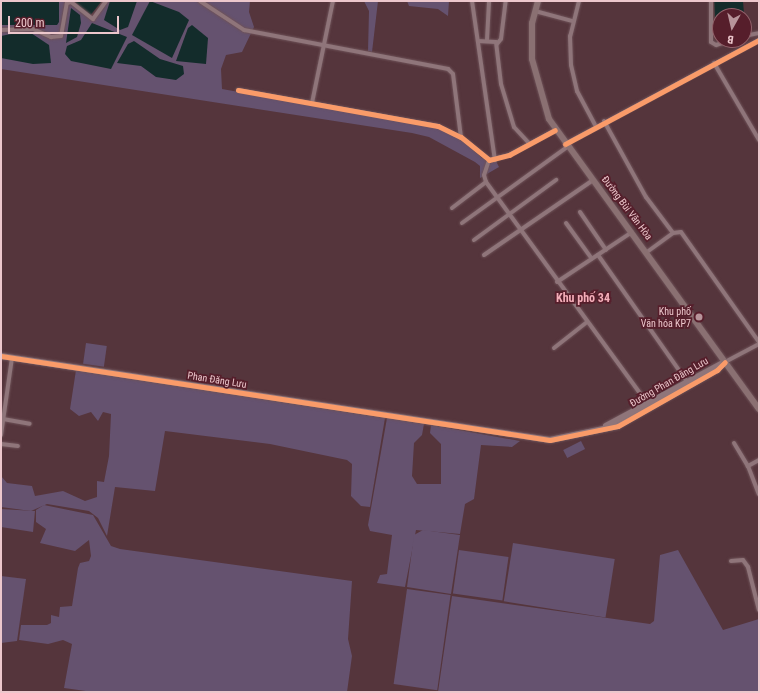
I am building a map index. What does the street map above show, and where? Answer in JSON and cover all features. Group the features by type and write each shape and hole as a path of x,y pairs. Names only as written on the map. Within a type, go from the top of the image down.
{"main road":[{"name":"Đường Bùi Văn Hòa","path":"538,1 530,35 534,71 541,101 555,130 633,232 759,409"}],"street":[{"path":"1,30 33,29 51,37 61,36 67,3 71,2 93,19 106,1"},
{"path":"200,1 236,28 448,69 452,74 461,137"},
{"path":"312,103 322,44 333,1"},
{"path":"472,1 495,160"},
{"path":"487,40 489,1"},
{"path":"506,1 501,39 497,44 501,84 514,127 530,144"},
{"path":"579,1 573,21 568,49 573,78 595,125"},
{"path":"711,1 712,43"},
{"path":"535,11 573,21"},
{"path":"478,41 487,40 497,44"},
{"path":"462,223 595,125 759,40"},
{"path":"714,63 759,140"},
{"path":"238,90 438,126 461,137 488,160 495,160 530,144 555,130"},
{"path":"604,120 643,191 673,233 684,235 759,343 725,362"},
{"path":"488,160 486,182 557,282 648,404"},
{"path":"474,240 556,180"},
{"path":"484,255 593,180"},
{"path":"452,208 486,182"},
{"path":"580,212 606,250"},
{"path":"566,223 592,259"},
{"path":"557,282 633,232"},
{"path":"647,252 673,233"},
{"path":"598,255 686,380"},
{"path":"554,348 587,322"},
{"name":"Phan Đăng Lưu","path":"1,356 430,423"},
{"path":"1,435 4,419 3,408 12,358"},
{"name":"Đường Phan Đăng Lưu","path":"600,429 648,404 686,380 725,362"},
{"name":"Đường Phan Đăng Lưu","path":"430,423 550,440 600,429 645,412 725,362"},
{"path":"4,419 30,424"},
{"path":"734,443 748,466 759,494"},
{"path":"1,444 18,446"},
{"path":"748,466 759,460"},
{"path":"731,561 738,559 746,563 759,610"}],"shaded area":[{"path":"1,1 66,1 93,20 107,1 250,1 249,12 254,27 242,52 226,55 221,69 222,89 438,127 460,138 482,158 496,161 499,167 480,178 480,166 475,162 429,137 412,133 1,69"},
{"path":"364,1 378,1 372,52 368,51 369,11"},
{"path":"407,1 449,1 448,16 438,9 409,6"},
{"path":"86,343 107,346 104,367 83,364"},
{"path":"76,370 385,418 370,507 361,506 351,496 352,464 347,460 270,444 165,431 155,491 115,487 107,536 98,518 89,511 47,504 31,511 1,507 1,476 7,483 32,486 35,496 63,491 85,501 97,497 97,481 104,482 109,456 111,414 103,412 98,421 91,412 79,416 70,409"},
{"path":"387,418 424,424 422,435 414,443 412,476 417,484 441,484 441,444 430,433 431,425 520,441 512,447 481,445 474,499 465,504 460,534 416,530 405,587 377,583 380,575 387,574 392,535 370,531 368,525"},
{"path":"581,441 585,449 567,458 563,450"},
{"path":"44,505 93,515 111,546 120,549 352,581 348,639 352,656 347,692 93,692 64,688 72,644 63,640 48,644 19,640 21,625 47,625 51,623 51,615 59,617 60,607 72,606 78,568 80,563 89,561 91,556 89,540 75,551 40,543 46,529 36,522 36,510"},
{"path":"1,509 35,511 33,532 1,527"},
{"path":"423,530 460,535 451,594 407,587 414,535"},
{"path":"513,543 615,559 606,617 504,601"},
{"path":"459,550 509,557 502,601 453,594"},
{"path":"678,550 723,630 759,619 759,692 438,692 452,596 650,624 654,621 660,555"},
{"path":"1,576 26,579 17,641 1,643"},
{"path":"407,589 451,595 437,690 394,684"}],"water":[{"path":"1,1 59,1 59,22 57,25 1,25"},
{"path":"74,1 102,1 89,17"},
{"path":"110,1 137,1 128,27 120,30 104,20"},
{"path":"150,1 179,12 189,20 172,58 132,35"},
{"path":"714,1 743,1 744,8 714,8"},
{"path":"71,8 80,15 81,23 77,37 66,43"},
{"path":"92,23 127,37 111,69 71,61 65,54 67,46 81,40"},
{"path":"192,25 208,38 206,64 176,61 188,28"},
{"path":"16,33 31,33 49,45 51,63 33,64 1,58 1,36"},
{"path":"134,41 160,59 183,66 184,74 176,80 156,77 141,66 117,63 128,44"}],"cycle path":[{"path":"565,144 759,40"},
{"path":"238,90 438,126 461,137 489,160 509,155 555,130"},
{"path":"1,356 550,440 618,426 717,370 725,362"}],"place":[{"name":"Khu phố Văn hóa KP7","path":"699,317"}],"district":[{"name":"Khu phố 34","path":"583,299"}]}
